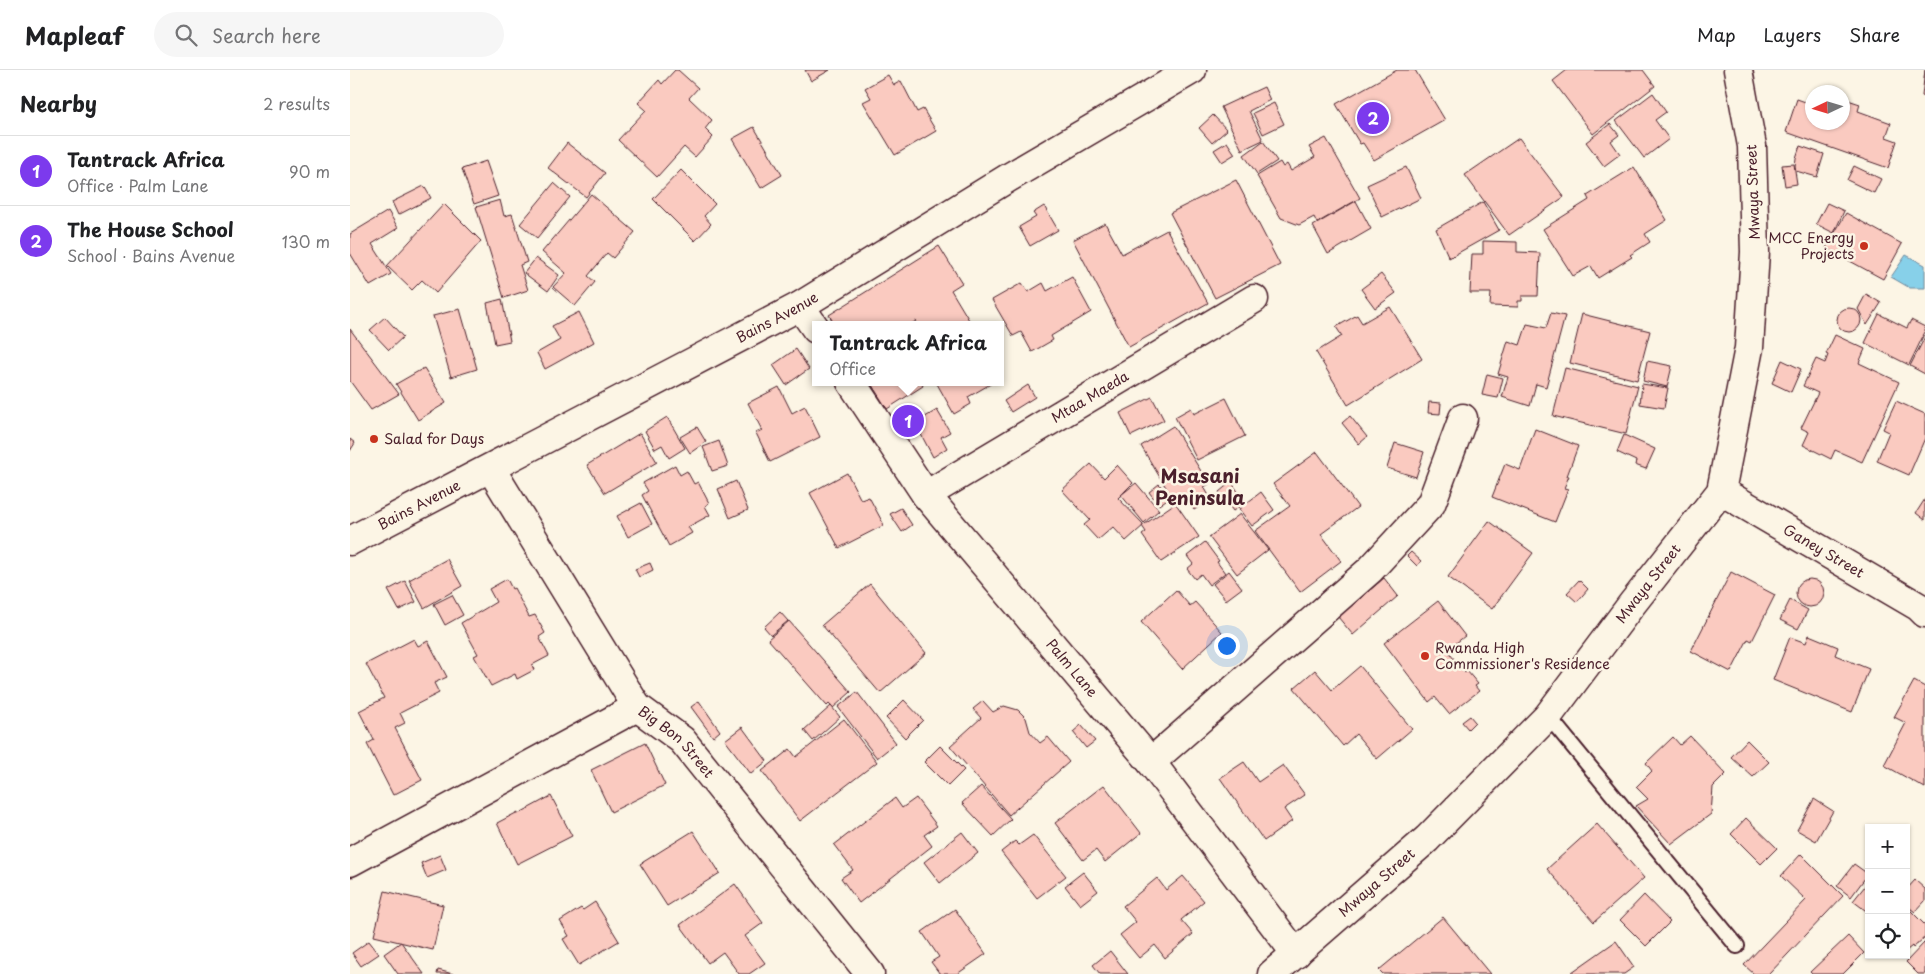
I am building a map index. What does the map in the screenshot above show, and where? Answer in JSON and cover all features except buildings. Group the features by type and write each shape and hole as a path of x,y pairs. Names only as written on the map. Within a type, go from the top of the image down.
{"street":[{"name":"Bains Avenue","path":"350,541 800,306 1008,178 1192,70"},
{"name":"Mwaya Street","path":"1272,974 1427,839 1548,716 1632,604 1722,491 1749,348 1755,252 1752,146 1738,70"},
{"name":"Mtaa Maeda","path":"926,495 1254,299"},
{"path":"800,306 812,323"},
{"name":"Palm Lane","path":"854,386 926,495 1151,762 1296,954"},
{"path":"1151,762 1370,570 1431,504 1463,418"},
{"name":"Big Bon Street","path":"491,469 637,707 682,740 870,974"},
{"name":"Ganey Street","path":"1722,491 1923,608"},
{"path":"350,862 637,707"}],"lane":[{"path":"1548,716 1737,946"}],"water":[{"path":"1906,255 1925,265 1925,288 1910,288 1891,277"}],"place":[{"name":"The House School","path":"1373,118"},
{"name":"MCC Energy Projects","path":"1864,246"},
{"name":"Tantrack Africa","path":"908,421"},
{"name":"Salad for Days","path":"374,439"},
{"name":"Rwanda High Commissioner's Residence","path":"1425,656"}],"district":[{"name":"Msasani Peninsula","path":"1200,487"}]}
